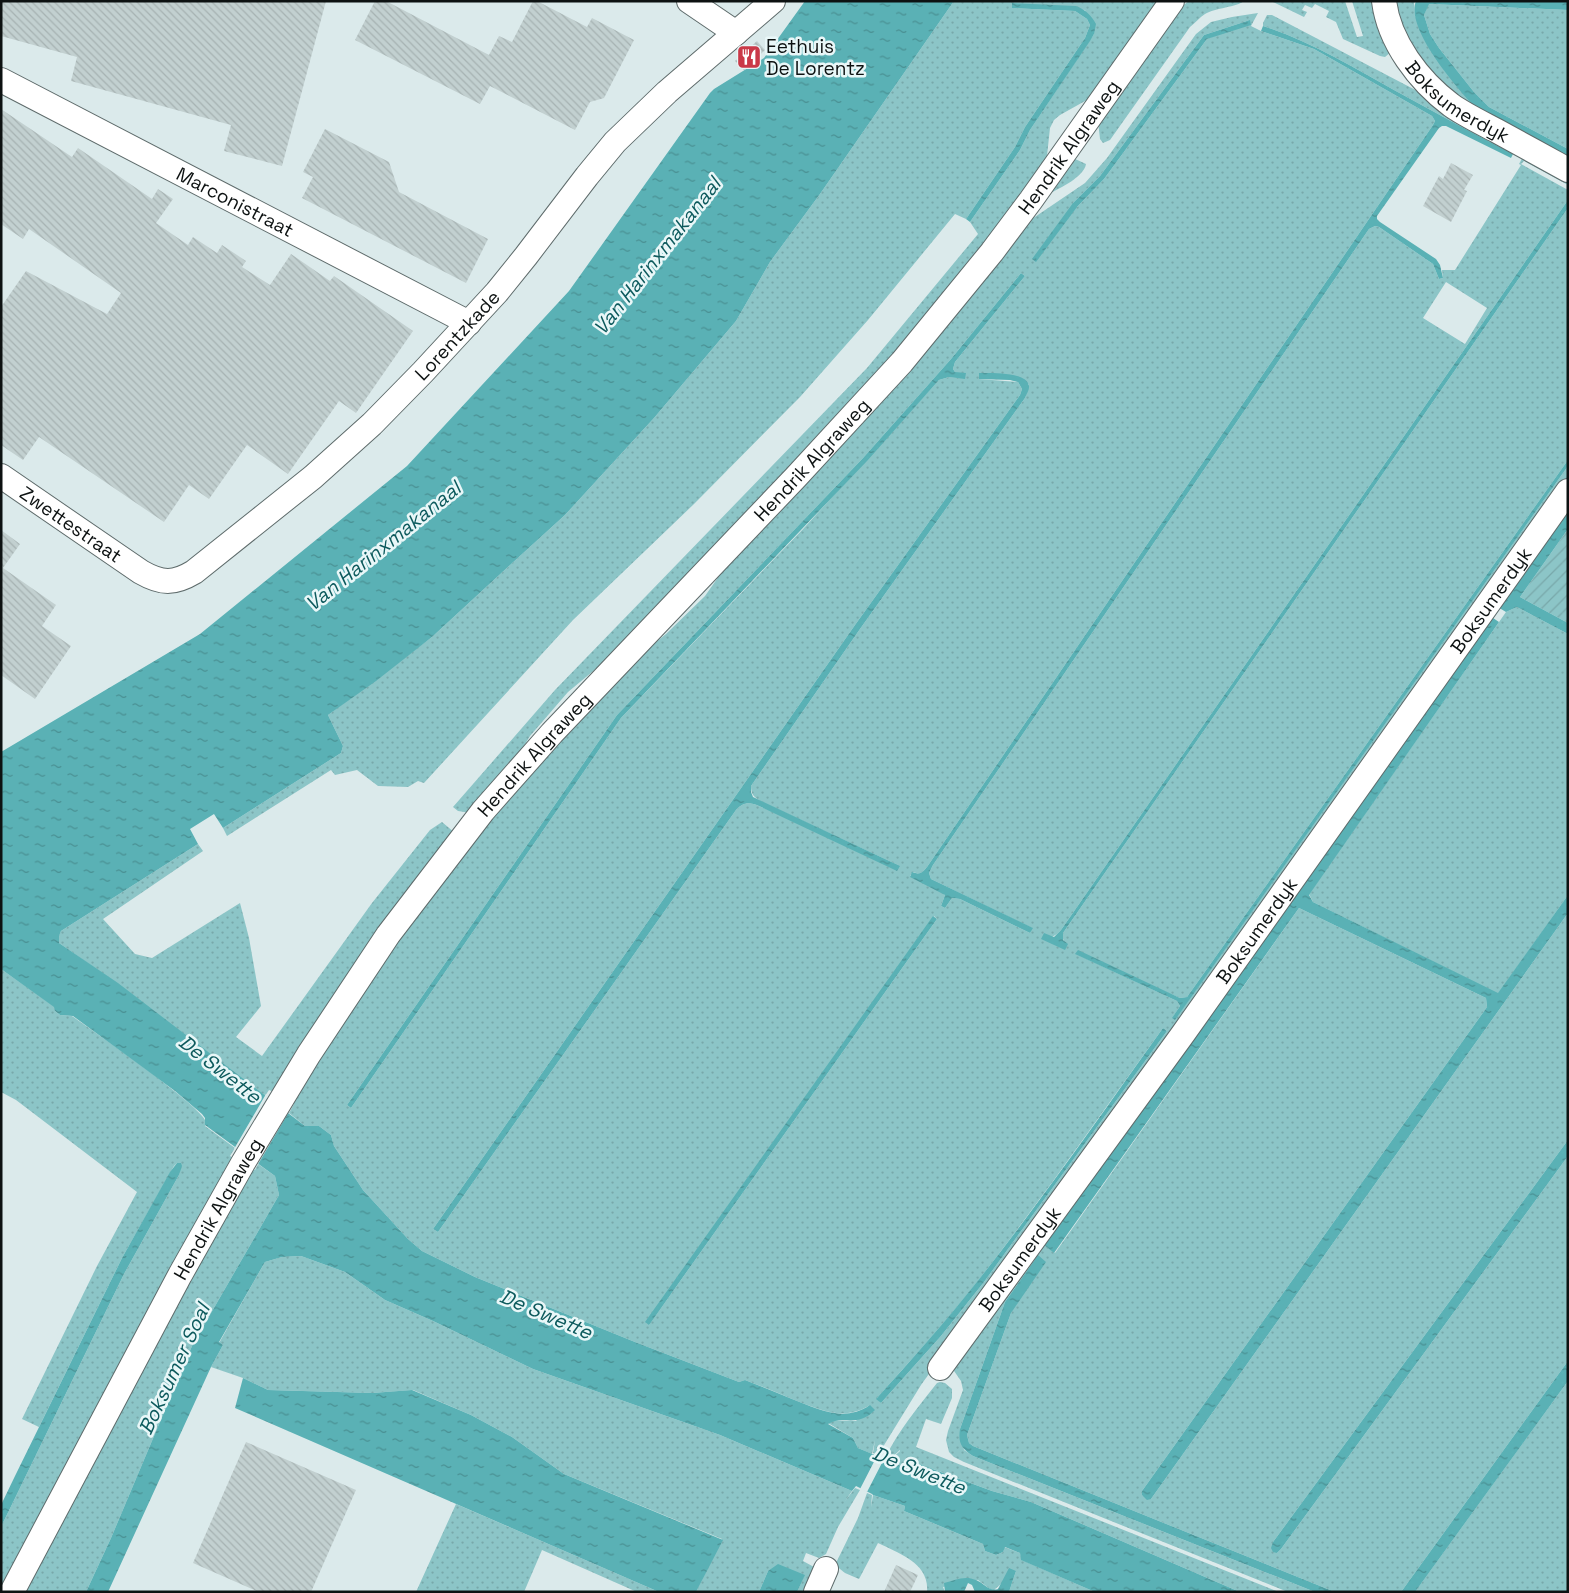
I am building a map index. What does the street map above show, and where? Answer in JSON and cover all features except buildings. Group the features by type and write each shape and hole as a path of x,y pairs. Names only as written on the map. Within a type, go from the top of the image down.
{"street":[{"path":"689,1 736,34"},
{"name":"Lorentzkade","path":"141,572 161,581 171,582 194,572 313,477 340,453 416,379 469,323 526,256 615,142 667,92 773,1"},
{"name":"Hendrik Algraweg","path":"12,1592 180,1275 243,1163 282,1097 388,935 483,811 552,732 796,477 902,362 992,252 1031,200 1172,1"},
{"name":"Boksumerdyk","path":"1384,1 1393,32 1414,68 1431,87 1451,104 1471,117 1568,170"},
{"name":"Marconistraat","path":"1,80 469,323"},
{"name":"Zwettestraat","path":"1,476 141,572"},
{"name":"Boksumerdyk","path":"940,1368 1183,1034 1568,491"},
{"path":"816,1592 826,1569"}],"shaded area":[{"path":"954,1 1160,1 1094,96 1054,120 1050,128 1046,165 941,302 791,469 610,657 568,692 530,736 509,770 471,813 458,811 453,807 555,690 867,368 978,234 970,222 1020,150 1030,130 1094,34 1085,10 1012,3 1013,8 1075,11 1087,19 1090,25 1085,38 966,219 955,214 868,320 800,397 694,504 573,620 424,783 418,781 408,787 378,786 357,770 335,775 331,770 227,836 223,828 341,753 343,746 328,715 432,637 565,515 654,418 736,321 770,262 820,194"},
{"path":"1189,1 1244,1 1205,14 1190,27 1110,140 1103,143 1100,139 1098,121 1177,10"},
{"path":"1271,1 1345,1 1357,37 1363,36 1352,1 1379,1 1391,52 1385,57 1380,56 1343,39 1336,22 1326,17 1329,11 1315,4 1312,8 1305,5 1302,10 1307,12 1304,17"},
{"path":"1395,1 1416,1 1414,3 1415,16 1474,106 1473,110 1426,70 1402,27"},
{"path":"1428,4 1568,10 1568,149 1489,107 1474,92 1430,34 1424,15"},
{"path":"1258,13 1251,26 1314,49 1432,116 1435,121 927,867 921,873 913,872 910,876 942,892 945,895 941,906 945,908 952,898 960,899 1030,933 1032,928 931,879 929,873 933,865 1369,229 1375,226 1379,227 1433,264 1439,279 1443,278 1442,270 1455,270 1521,165 1519,164 1525,153 1568,176 1568,185 1524,161 1521,164 1568,190 1568,200 1061,930 1052,937 1065,943 1062,937 1063,933 1568,208 1568,460 1187,997 1180,998 1076,954 1177,1001 1180,1006 1173,1017 1175,1019 1568,466 1568,481 921,1385 878,1455 873,1453 875,1440 872,1454 858,1448 853,1438 828,1423 833,1421 856,1421 870,1405 850,1413 831,1412 812,1407 745,1380 739,1382 475,1277 422,1251 408,1239 363,1190 334,1146 331,1135 319,1126 305,1126 289,1113 294,1104 289,1101 405,928 491,818 625,667 666,634 705,596 731,559 1023,225 1085,183 1107,158 1196,34 1211,22","holes":["1250,20 1207,39 1104,179 1077,207 1073,203 1100,176 1204,35","1021,273 1025,276 955,362 953,369 965,378 949,377 939,380 804,528 621,718 351,1108 347,1105 617,715 863,458 951,359","1446,282 1487,308 1465,344 1423,318","979,373 1029,384 1025,398 860,629 751,786 754,796 762,802 900,866 755,805 749,803 739,807 438,1232 433,1229 855,625 1020,395 1022,389 1018,382 979,379","934,916 937,919 649,1325","1163,1028 1167,1031 984,1282 941,1336 881,1403 877,1398 981,1277"]},
{"path":"1267,15 1272,15 1425,95 1516,148 1513,154 1330,55 1298,39 1263,26"},
{"path":"1073,158 1086,164 1084,169 1071,182 1049,194"},
{"path":"1568,529 1568,623 1520,597"},
{"path":"1517,607 1568,634 1568,895 1498,994 1313,902 1309,894 1506,612"},
{"path":"442,822 455,833 274,1092 269,1090 265,1096 118,984 59,943 61,931 198,844 203,851 103,919 135,954 152,958 240,903 249,938 261,1006 236,1037 262,1056 372,903 430,830"},
{"path":"1299,908 1486,998 1487,1007 1142,1491 1142,1495 1151,1499 1568,913 1568,1140 1273,1542 1277,1553 1568,1156 1568,1361 1401,1592 1335,1592 969,1443 967,1435 1011,1313 1037,1256 1005,1302 960,1429 964,1450 973,1456 1315,1592 1288,1592 964,1462 949,1452 946,1440 963,1390 961,1381 952,1368 1033,1252 1038,1255 1044,1245 1055,1253"},
{"path":"1,969 55,1007 55,1011 60,1015 72,1016 167,1085 200,1113 206,1122 205,1126 235,1148 230,1156 235,1159 1,1591 1,1527 124,1274 179,1175 181,1163 177,1163 174,1166 122,1258 39,1427 22,1419 97,1266 137,1192 16,1100 1,1092"},
{"path":"258,1164 275,1176 279,1195 192,1346 111,1538 86,1592 22,1592 250,1167 255,1170"},
{"path":"301,1256 345,1272 385,1300 533,1369 720,1435 852,1491 845,1501 855,1488 860,1490 838,1527 826,1554 819,1558 806,1553 803,1561 814,1567 809,1592 797,1592 804,1576 768,1571 759,1592 696,1592 722,1539 564,1474 512,1437 471,1415 413,1390 372,1393 268,1390 243,1378 211,1367 223,1345 219,1343 265,1262 282,1257"},
{"path":"1568,1381 1568,1592 1415,1592 1417,1589"},
{"path":"937,1383 945,1383 952,1389 952,1398 941,1424 926,1419 916,1447 1279,1592 1240,1592 1031,1502 992,1491 933,1469 901,1466 889,1461 900,1451 889,1460 885,1458 896,1438"},
{"path":"867,1493 872,1495 871,1507 873,1495 905,1506 904,1511 983,1544 985,1551 996,1555 1003,1552 1004,1547 1020,1553 1022,1560 1095,1592 1009,1592 1016,1571 994,1590 978,1580 943,1587 945,1592 927,1592 927,1582 918,1566 903,1555 878,1543 859,1579 845,1573 835,1565 858,1518"},
{"path":"456,1504 659,1592 637,1592 542,1550 524,1592 416,1592"}],"water":[{"path":"805,1 954,1 820,194 770,262 736,321 654,418 565,515 432,637 376,681 328,715 343,746 341,753 223,828 214,814 190,829 198,844 61,931 59,943 118,983 305,1126 319,1126 331,1135 334,1146 363,1190 408,1239 422,1251 475,1277 739,1382 745,1380 812,1407 841,1414 851,1413 870,1405 875,1410 862,1419 839,1420 828,1424 853,1438 858,1448 901,1466 911,1461 992,1491 1031,1502 1240,1592 1095,1592 1021,1560 1020,1553 1005,1547 1003,1552 996,1555 985,1551 983,1544 904,1511 905,1506 873,1495 856,1486 852,1491 720,1435 533,1369 385,1300 345,1272 301,1256 282,1257 265,1262 219,1342 223,1345 211,1367 108,1592 86,1592 111,1538 192,1346 279,1195 275,1176 205,1125 205,1118 202,1114 175,1091 73,1016 60,1015 55,1011 54,1007 1,969 1,752 200,634 407,466 569,291 710,93 764,58"},
{"path":"1416,1 1568,1 1568,10 1429,4 1424,15 1430,34 1439,48 1474,92 1489,107 1568,149 1568,161 1474,106 1445,72 1425,41 1418,26 1415,12"},
{"path":"1012,3 1076,6 1088,13 1096,24 1090,41 1030,130 1020,150 970,222 966,219 1085,38 1090,25 1087,19 1075,11 1012,8"},
{"path":"1250,20 1251,25 1207,39 1104,179 1077,207 1036,262 1032,259 1073,203 1100,176 1204,35"},
{"path":"1263,26 1298,39 1330,55 1513,154 1511,158 1446,126 1439,128 1377,216 1377,219 1436,259 1440,265 1443,278 1439,279 1433,264 1379,227 1375,226 1369,229 933,865 929,873 931,879 1033,928 1030,933 960,899 952,898 945,908 941,906 945,895 910,877 912,872 921,873 927,867 1435,121 1432,116 1314,49 1261,31"},
{"path":"1568,200 1568,208 1063,933 1063,940 1068,944 1065,950 1041,939 1044,933 1054,937 1061,930"},
{"path":"1021,273 1025,276 955,362 953,369 955,372 966,373 965,379 949,377 939,380 867,461 621,718 351,1108 347,1105 617,715 863,458 951,359"},
{"path":"979,373 1006,374 1025,379 1029,387 1025,398 860,629 751,786 753,797 900,866 897,871 759,806 747,804 739,807 438,1232 433,1229 855,625 1020,395 1022,389 1018,382 979,379"},
{"path":"1568,460 1568,466 1175,1020 1172,1018 1180,1006 1177,1001 1075,954 1078,950 1180,998 1187,997"},
{"path":"1568,506 1568,529 1520,597 1568,623 1568,634 1517,607 1506,612 1496,606"},
{"path":"1490,616 1499,622 1309,895 1313,902 1498,993 1568,895 1568,913 1151,1499 1147,1500 1142,1495 1142,1491 1487,1007 1486,998 1299,908 1054,1253 1044,1245 1044,1241"},
{"path":"933,916 937,919 649,1325 645,1322"},
{"path":"1163,1028 1167,1031 984,1282 941,1336 881,1403 876,1399 968,1294 1027,1217"},
{"path":"1568,1140 1568,1156 1281,1549 1277,1553 1273,1552 1271,1548 1273,1542"},
{"path":"177,1163 181,1163 182,1166 179,1175 124,1274 1,1527 1,1505 15,1476 122,1258 170,1172"},
{"path":"1038,1255 1046,1262 1011,1313 967,1435 969,1443 1335,1592 1315,1592 973,1456 963,1448 959,1438 960,1429 1005,1302"},
{"path":"1568,1361 1568,1381 1415,1592 1401,1592"},
{"path":"243,1378 268,1390 372,1393 412,1390 471,1415 512,1437 564,1474 723,1540 696,1592 659,1592 235,1408"},
{"path":"778,1564 805,1575 797,1592 759,1592 768,1571"},
{"path":"1009,1568 1016,1571 1009,1592 975,1592 972,1585 968,1583 964,1592 945,1592 944,1583 964,1578 976,1580 995,1590 998,1589"}],"pier":[{"path":"266,1094 290,1110 257,1166 234,1149"},
{"path":"877,1456 884,1459 867,1492 860,1489"}],"place":[{"name":"Eethuis De Lorentz","path":"749,57"}],"water label":[{"name":"Van Harinxmakanaal","path":"657,256"},
{"name":"Van Harinxmakanaal","path":"383,546"},
{"name":"De Swette","path":"220,1069"},
{"name":"De Swette","path":"546,1314"},
{"name":"Boksumer Soal","path":"174,1369"},
{"name":"De Swette","path":"919,1470"}]}
